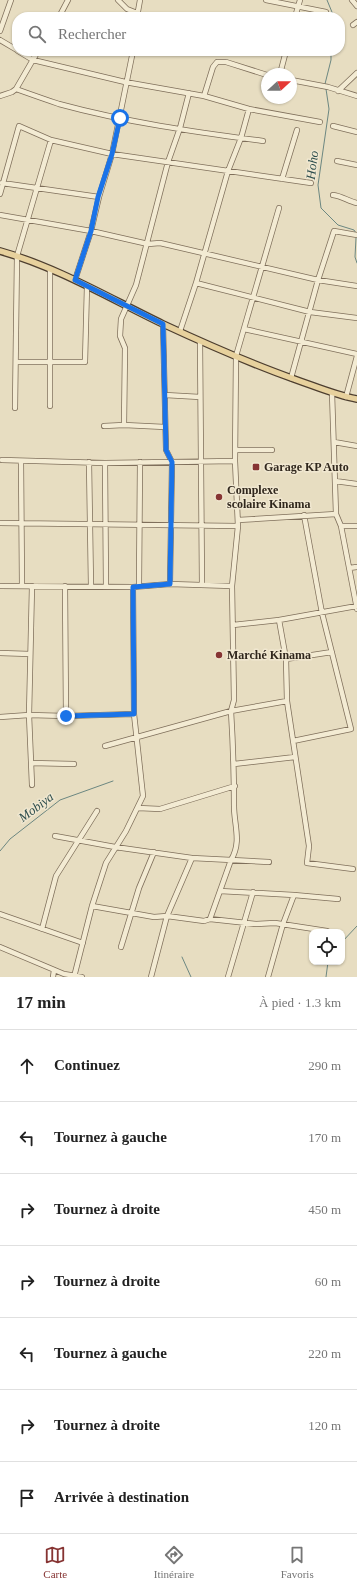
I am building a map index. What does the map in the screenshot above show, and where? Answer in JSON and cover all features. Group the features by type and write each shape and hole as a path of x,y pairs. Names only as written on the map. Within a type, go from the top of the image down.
{"main road":[{"path":"0,251 17,256 75,280 163,324 252,364 332,393 357,399"}],"street":[{"path":"0,32 11,0"},
{"path":"62,12 68,0"},
{"path":"118,0 132,12"},
{"path":"138,12 140,0"},
{"path":"266,0 326,12"},
{"path":"296,12 300,0"},
{"path":"352,0 357,6"},
{"path":"0,40 12,47"},
{"path":"26,56 33,60 125,82 204,96 249,109 320,122"},
{"path":"0,96 16,89 35,56"},
{"path":"75,280 91,231 98,197 112,154 131,56"},
{"path":"282,68 285,56"},
{"path":"204,96 212,66 217,62 226,62 261,72"},
{"path":"338,90 357,73"},
{"path":"297,81 328,87 357,96"},
{"path":"16,89 59,104 120,118 263,141"},
{"path":"124,425 125,348 120,336 121,318 136,285 148,244 168,162 180,128 189,94"},
{"path":"180,331 196,284 228,171 241,138 249,109"},
{"path":"0,194 1,183 19,126 51,140 112,154 311,183"},
{"path":"333,126 357,132"},
{"path":"282,179 297,130"},
{"path":"15,408 17,256 51,140"},
{"path":"337,162 357,166"},
{"path":"1,183 98,197"},
{"path":"333,195 342,196 352,202 357,203"},
{"path":"210,920 238,840 234,807 235,786 231,711 234,700 232,586 238,526 234,461 236,356 279,208"},
{"path":"0,215 91,231 148,244 160,243 318,280 357,286"},
{"path":"291,378 318,280 334,231 356,235"},
{"path":"50,269 50,406"},
{"path":"196,284 310,312 357,318"},
{"path":"16,362 85,362 87,286"},
{"path":"163,324 166,450 172,462 170,584"},
{"path":"244,329 357,355 346,397"},
{"path":"200,341 202,585"},
{"path":"233,625 279,620 357,607 341,526 336,514 332,393"},
{"path":"165,395 200,397"},
{"path":"104,426 124,425 166,427"},
{"path":"334,442 357,446"},
{"path":"235,450 272,450"},
{"path":"2,460 105,463 234,461"},
{"path":"21,461 22,586"},
{"path":"89,462 91,586"},
{"path":"139,585 140,462"},
{"path":"105,463 106,586"},
{"path":"335,481 357,484"},
{"path":"238,520 336,514"},
{"path":"292,741 351,729 322,613 304,515"},
{"path":"0,523 22,522 238,526"},
{"path":"341,526 357,526"},
{"path":"349,568 357,567"},
{"path":"0,586 133,587 139,585 170,584 232,586"},
{"path":"32,586 29,715 32,785"},
{"path":"65,586 66,716"},
{"path":"74,977 92,906 106,862 126,832 143,796 134,714 133,587"},
{"path":"279,620 286,659 287,701 292,741 296,757 309,846 307,863 353,869"},
{"path":"286,659 332,652"},
{"path":"0,653 30,654"},
{"path":"105,746 136,736 231,711 287,701"},
{"path":"0,717 29,715 66,716 134,714"},
{"path":"234,764 296,757"},
{"path":"31,763 74,764"},
{"path":"138,808 160,809 235,786"},
{"path":"42,929 56,876 97,811"},
{"path":"55,836 115,847 192,858 269,862"},
{"path":"121,947 139,888 154,852"},
{"path":"151,977 168,916 192,858"},
{"path":"220,890 338,899"},
{"path":"228,977 253,892"},
{"path":"268,977 283,924 294,895"},
{"path":"92,906 154,917 168,916 204,921 210,920 256,924 275,923 314,929"},
{"path":"0,914 83,943"},
{"path":"0,947 54,970 74,977 82,977"},
{"path":"53,977 54,970"}],"waterway":[{"name":"Hoho","path":"327,0 332,12"},
{"name":"Hoho","path":"325,84 331,56"},
{"name":"Hoho","path":"326,89 329,109 318,185 321,208 338,225 354,230 356,233"},
{"name":"Hoho","path":"356,238 355,257 357,263"},
{"name":"Mobiya","path":"0,851 10,839 60,800 113,781"},
{"path":"345,939 357,926"},
{"path":"182,957 191,977"},
{"path":"326,977 328,965"}],"place":[{"name":"Garage KP Auto","path":"256,467"},
{"name":"Complexe scolaire Kinama","path":"219,497"},
{"name":"Marché Kinama","path":"219,655"}],"route":[{"path":"66,716 134,714 133,587 139,585 170,584 172,462 166,450 163,324 75,280 91,231 98,197 112,154 120,118"}]}
